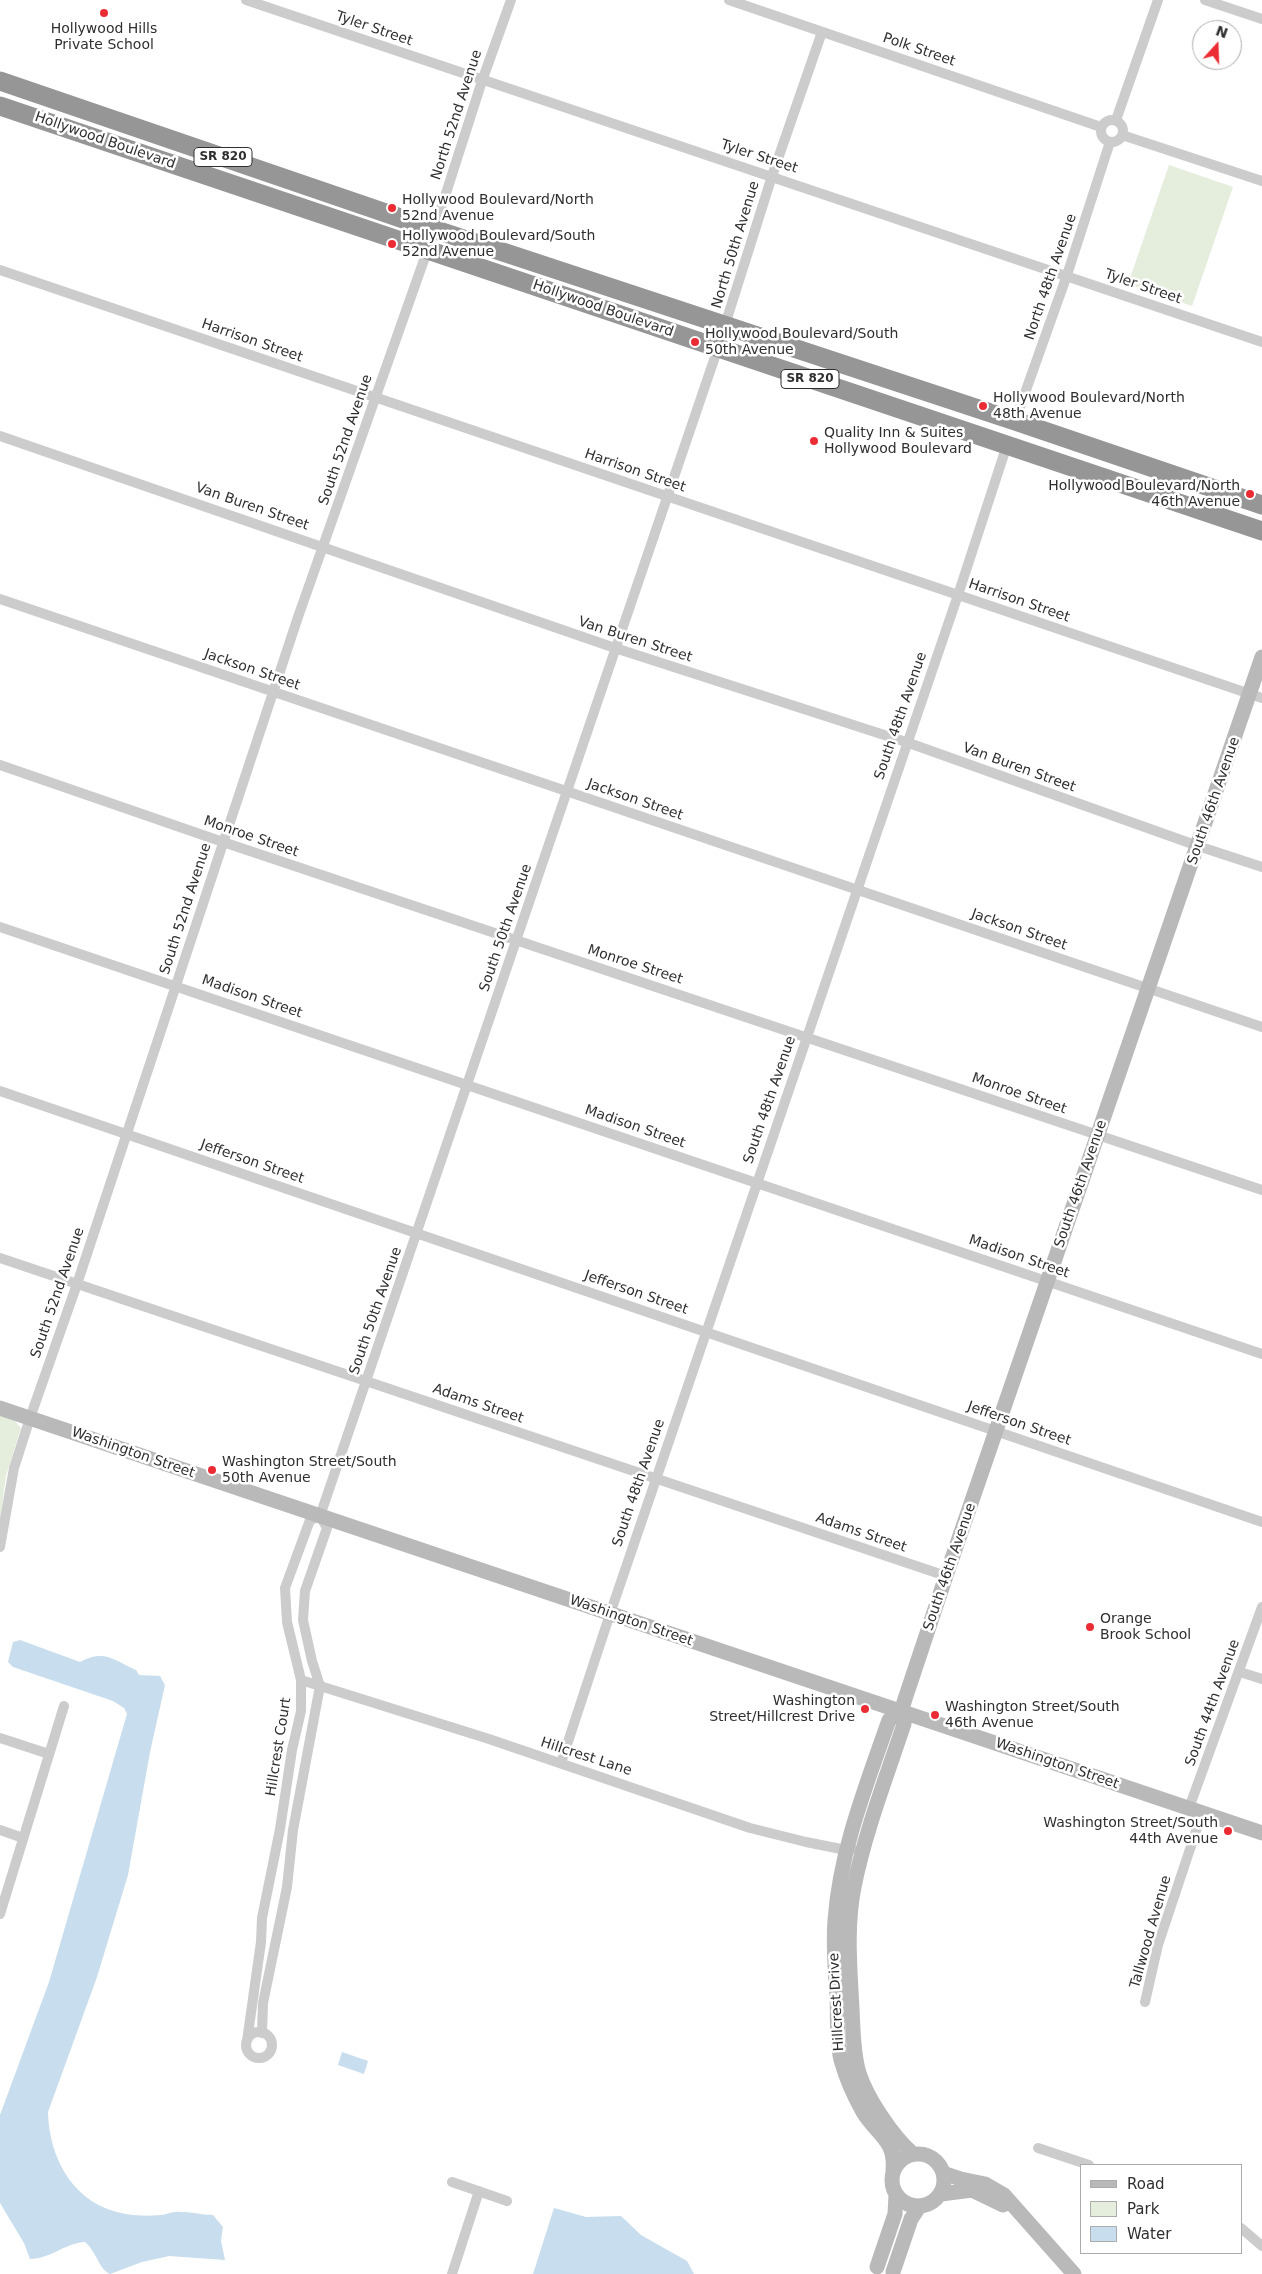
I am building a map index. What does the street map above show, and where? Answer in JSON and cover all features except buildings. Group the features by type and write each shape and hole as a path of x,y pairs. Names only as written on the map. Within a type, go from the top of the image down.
{"highway":[{"name":"Hollywood Boulevard","path":"0,82 431,240 642,322 1262,531"},
{"name":"Hollywood Boulevard","path":"0,106 431,240 726,325 1262,505"},
{"path":"642,322 659,317 713,332 721,330 726,325"},
{"path":"718,348 727,340 736,340 795,360 812,354"},
{"path":"916,415 931,410 998,430 1010,428 1015,421"},
{"path":"1007,445 1011,440 1029,439 1083,458 1095,448"}],"street":[{"name":"Tyler Street","path":"246,0 1262,342"},
{"name":"North 52nd Avenue","path":"431,240 482,81 511,0"},
{"name":"Polk Street","path":"729,0 1101,127"},
{"path":"1116,120 1158,0"},
{"path":"1205,0 1262,19"},
{"name":"North 50th Avenue","path":"726,325 772,176 822,32"},
{"path":"1109,119 1116,120 1122,125 1122,135 1118,140 1110,142 1102,137 1101,127 1109,119"},
{"path":"1122,135 1262,180"},
{"name":"North 48th Avenue","path":"1015,421 1067,275 1110,142"},
{"name":"South 52nd Avenue","path":"0,1547 14,1468 30,1418 77,1284 273,691 431,240"},
{"name":"Harrison Street","path":"0,270 1256,696"},
{"name":"South 50th Avenue","path":"320,1516 718,348"},
{"name":"Van Buren Street","path":"0,436 324,546 615,648 906,742 1198,846 1262,866"},
{"name":"South 48th Avenue","path":"561,1763 655,1478 958,595 1007,445"},
{"name":"Jackson Street","path":"0,598 1262,1028"},
{"name":"South 46th Avenue","path":"863,1847 904,1724 901,1712 946,1576 1198,846 1256,696 1262,656"},
{"name":"Monroe Street","path":"0,765 223,842 1262,1190"},
{"name":"Madison Street","path":"0,927 1262,1354"},
{"name":"Jefferson Street","path":"0,1091 1262,1522"},
{"name":"Adams Street","path":"0,1258 946,1576"},
{"name":"Washington Street","path":"0,1408 1262,1833"},
{"name":"Hillcrest Court","path":"247,2041 261,1942 262,1918 280,1829 300,1711 301,1680 287,1622 285,1588 310,1520 320,1516 326,1528 305,1591 304,1620 312,1661 320,1686 294,1830 287,1887 263,2003 262,2033"},
{"name":"South 44th Avenue","path":"1196,1811 1262,1607"},
{"path":"1240,1672 1262,1679"},
{"name":"Hillcrest Lane","path":"301,1680 561,1763 750,1828 846,1850 863,1847"},
{"path":"0,1914 4,1882 23,1838 64,1706"},
{"name":"South 46th Avenue","path":"846,1850 889,1720 901,1712"},
{"path":"0,1738 49,1754"},
{"name":"Tallwood Avenue","path":"1145,2002 1158,1945 1196,1811"},
{"path":"0,1830 23,1838"},
{"name":"Hillcrest Drive","path":"863,1847 854,1889 850,1922 849,1958 859,2074 876,2107 900,2143 913,2154 930,2156 937,2162 943,2173"},
{"name":"Hillcrest Drive","path":"846,1850 834,1921 834,1958 840,2057 846,2076 864,2113 888,2142 893,2152 891,2179 896,2195 895,2214 876,2270"},
{"path":"262,2033 269,2037 272,2044 270,2052 264,2058 251,2056 246,2048 247,2041 254,2034 262,2033"},
{"path":"1038,2148 1085,2164"},
{"path":"893,2170 904,2157 913,2154"},
{"path":"896,2195 903,2202 919,2206 935,2200 941,2194 944,2186 943,2173 990,2186 1004,2195 1074,2274"},
{"path":"452,2182 507,2201"},
{"path":"941,2194 972,2190 1022,2214"},
{"path":"452,2274 479,2191"},
{"path":"893,2273 911,2219 919,2206"},
{"path":"1242,2229 1262,2246"}],"green space":[{"path":"1169,165 1233,187 1192,306 1128,284"},
{"path":"0,1413 12,1418 21,1428 6,1476 0,1520"}],"water":[{"path":"20,1640 80,1662 96,1656 109,1657 136,1670 139,1675 160,1676 165,1685 150,1752 128,1875 97,1977 48,2112 53,2147 68,2178 79,2191 92,2201 108,2209 126,2214 152,2216 173,2212 213,2215 223,2227 221,2241 225,2260 169,2256 142,2262 110,2274 103,2268 85,2242 30,2259 24,2243 0,2203 0,2115 49,1982 127,1714 124,1708 113,1701 13,1667 8,1662 13,1642"},
{"path":"342,2052 368,2061 364,2074 338,2065"},
{"path":"554,2208 586,2217 621,2216 641,2235 687,2261 694,2274 533,2274"}],"place":[{"name":"Hollywood Hills Private School","path":"104,13"},
{"name":"Hollywood Boulevard/North 52nd Avenue","path":"392,208"},
{"name":"Hollywood Boulevard/South 52nd Avenue","path":"392,244"},
{"name":"Hollywood Boulevard/South 50th Avenue","path":"695,342"},
{"name":"Hollywood Boulevard/North 48th Avenue","path":"983,406"},
{"name":"Quality Inn & Suites Hollywood Boulevard","path":"814,441"},
{"name":"Hollywood Boulevard/North 46th Avenue","path":"1250,494"},
{"name":"Washington Street/South 50th Avenue","path":"212,1470"},
{"name":"Orange Brook School","path":"1090,1627"},
{"name":"Washington Street/Hillcrest Drive","path":"865,1709"},
{"name":"Washington Street/South 46th Avenue","path":"935,1715"},
{"name":"Washington Street/South 44th Avenue","path":"1228,1831"}]}
